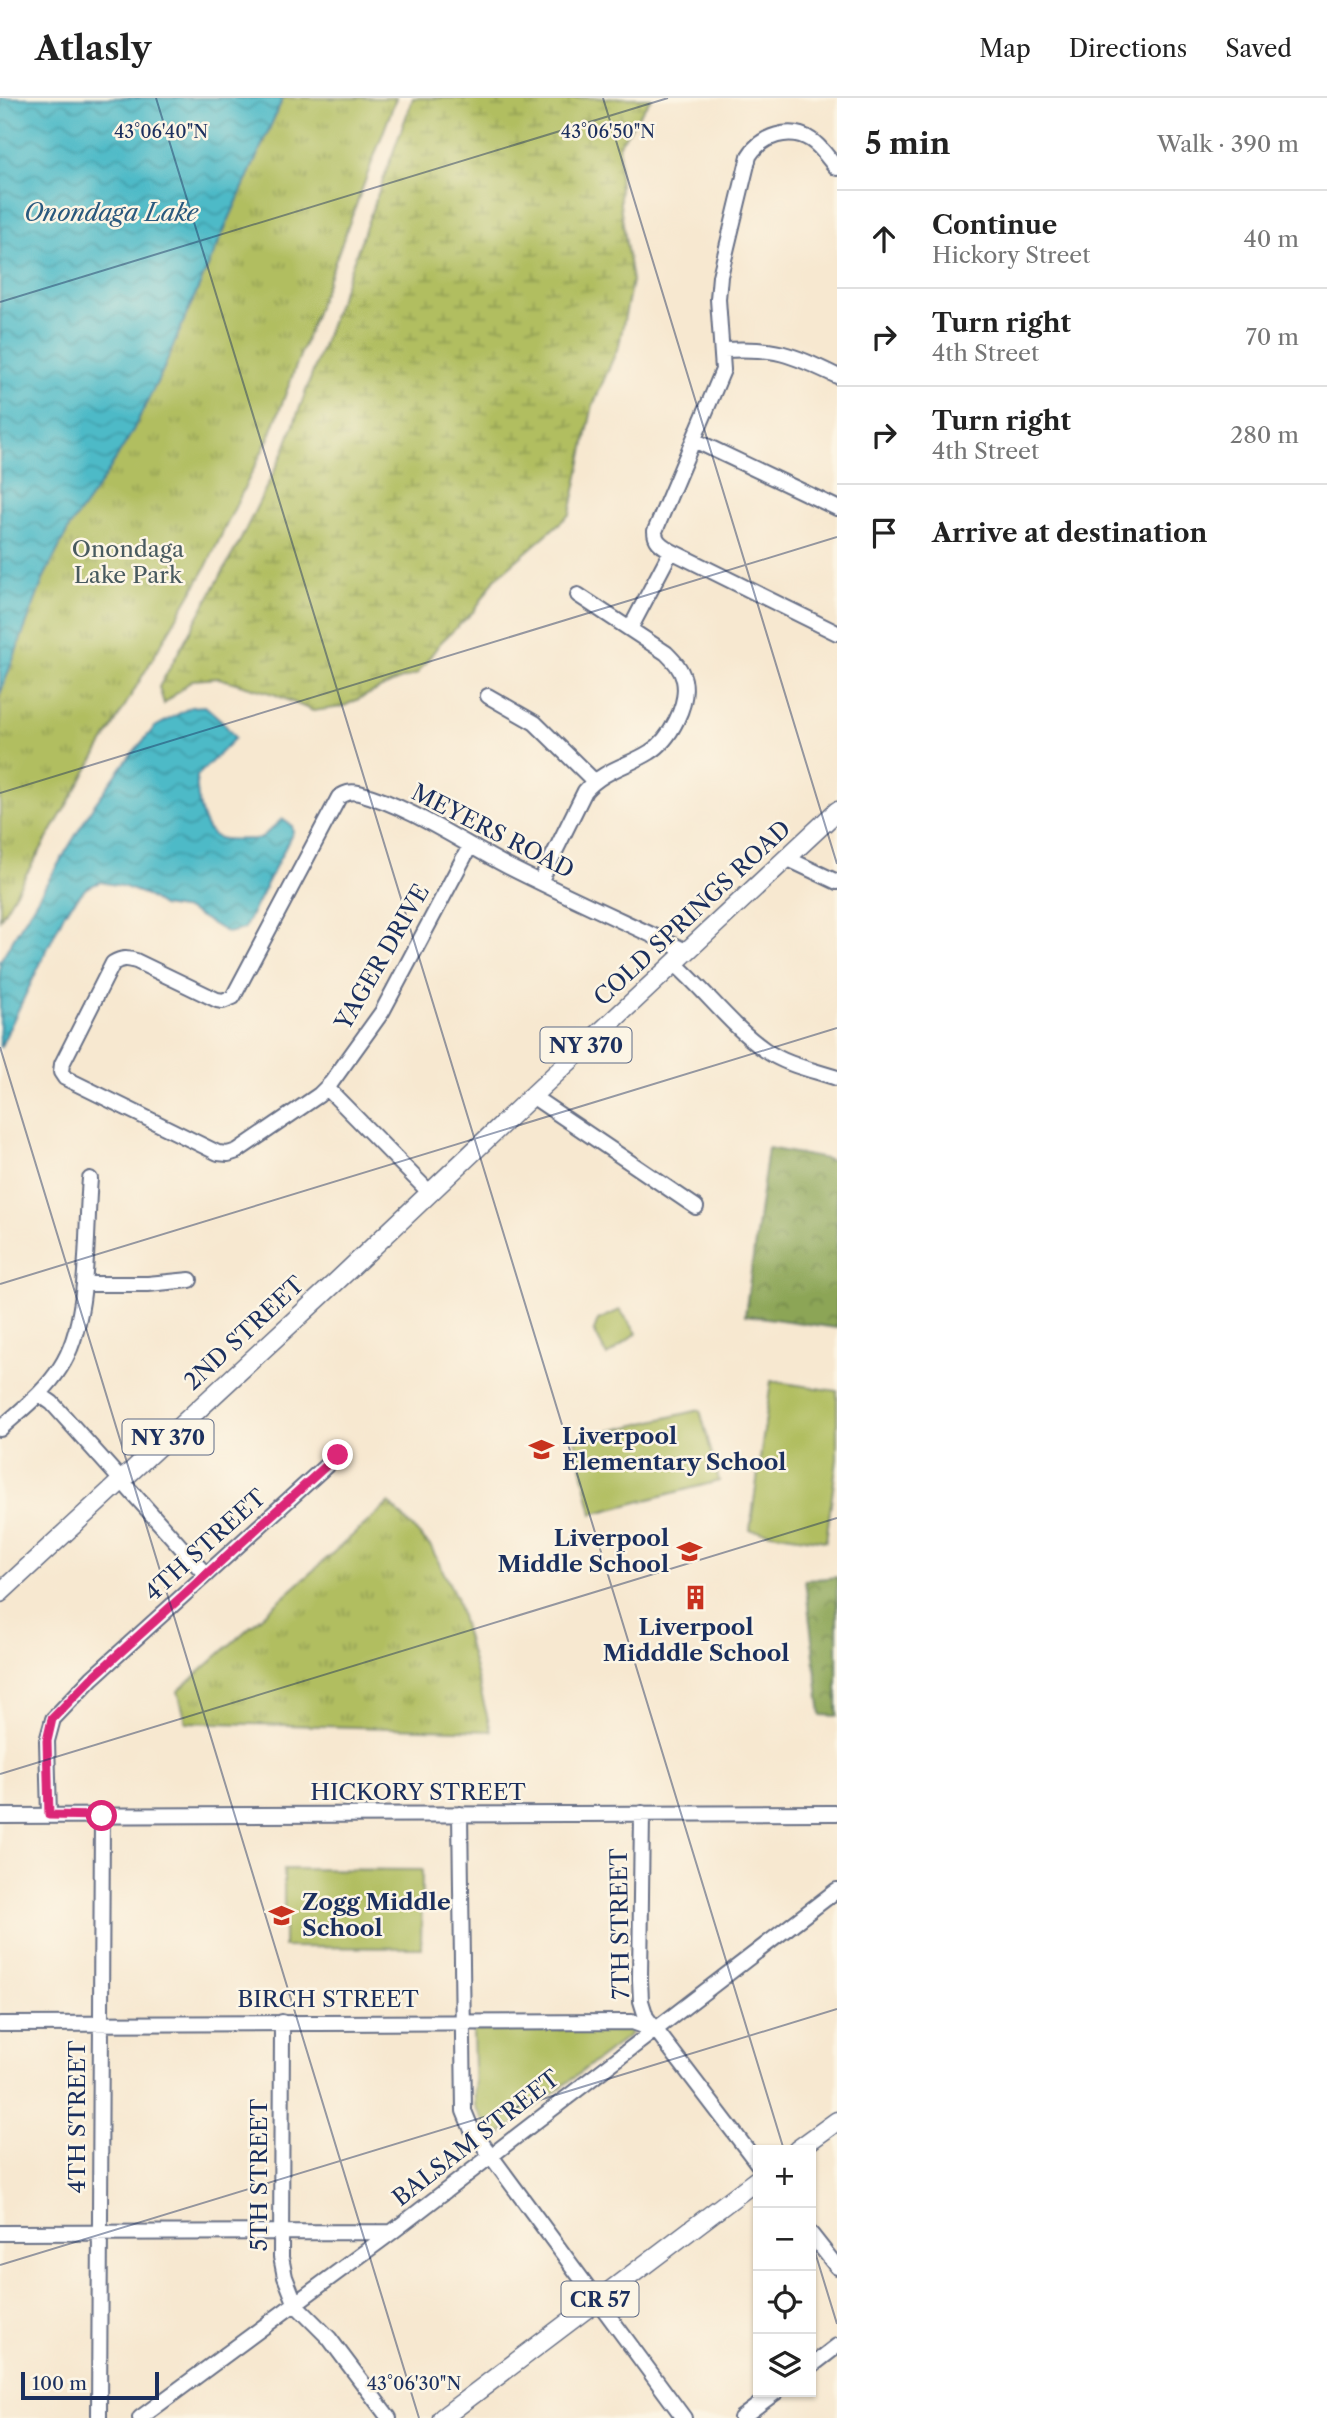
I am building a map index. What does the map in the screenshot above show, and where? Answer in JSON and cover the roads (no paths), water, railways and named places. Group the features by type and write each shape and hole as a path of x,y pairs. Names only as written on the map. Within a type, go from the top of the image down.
{"main road":[{"name":"COLD SPRINGS ROAD","path":"337,1281 837,811"},
{"name":"2ND STREET","path":"0,1593 337,1281"},
{"path":"804,2145 837,2121"},
{"name":"CR 57","path":"442,2418 753,2183"}],"street":[{"path":"837,168 812,140 797,134 770,137 762,140 752,150 745,167 720,276 718,299 723,370 655,531 659,543 671,551 837,634"},
{"path":"723,350 754,348 779,351 837,376"},
{"path":"694,440 837,508"},
{"path":"630,629 671,551"},
{"path":"540,882 585,791 594,781 660,746 668,734 684,695 684,681 678,665 666,653 578,595"},
{"path":"488,696 535,723 594,781"},
{"name":"MEYERS ROAD","path":"306,856 339,797 348,792 356,792 376,799 680,957 739,1028 767,1051 794,1065 837,1078"},
{"name":"YAGER DRIVE","path":"306,856 233,997 217,1000 136,961 119,959 113,963 62,1064 61,1072 65,1078 218,1153 237,1151 327,1088 382,1012 470,846"},
{"path":"786,858 837,882"},
{"path":"327,1088 430,1193"},
{"path":"532,1096 696,1208"},
{"path":"0,1429 39,1394 67,1356 78,1324 84,1284 90,1179"},
{"path":"84,1284 148,1284 190,1280"},
{"path":"39,1394 51,1403 205,1575"},
{"name":"4TH STREET","path":"49,1815 47,1741 52,1719 92,1678 338,1455"},
{"name":"7TH STREET","path":"642,1813 641,2001 646,2017 753,2158"},
{"name":"HICKORY STREET","path":"0,1816 837,1813"},
{"path":"460,1814 464,2111 471,2128 491,2156 684,2418"},
{"name":"4TH STREET","path":"99,2418 102,1816"},
{"name":"BALSAM STREET","path":"140,2418 296,2305 837,1890"},
{"name":"5TH STREET","path":"282,2022 281,2257 285,2277 296,2305 329,2338 389,2418"},
{"name":"BIRCH STREET","path":"0,2024 632,2022 654,2030"},
{"path":"0,2233 392,2232"},
{"path":"816,2240 837,2267"},
{"path":"816,2362 837,2346"},
{"path":"741,2418 769,2397"}],"water":[{"name":"Onondaga Lake","path":"0,98 283,98 163,370 131,434 69,528 45,575 0,694"},
{"path":"205,706 222,721 235,738 197,776 197,792 204,820 213,835 229,839 260,839 282,819 292,826 293,832 244,929 228,933 188,910 162,906 144,894 122,886 100,882 86,888 65,912 0,1048 0,961 92,808 128,758 155,727 191,707"}],"place":[{"name":"Liverpool Elementary School","path":"542,1449"},
{"name":"Liverpool Middle School","path":"689,1551"},
{"name":"Liverpool Midddle School","path":"696,1597"},
{"name":"Zogg Middle School","path":"282,1915"}],"park label":[{"name":"Onondaga Lake Park","path":"128,562"}]}
